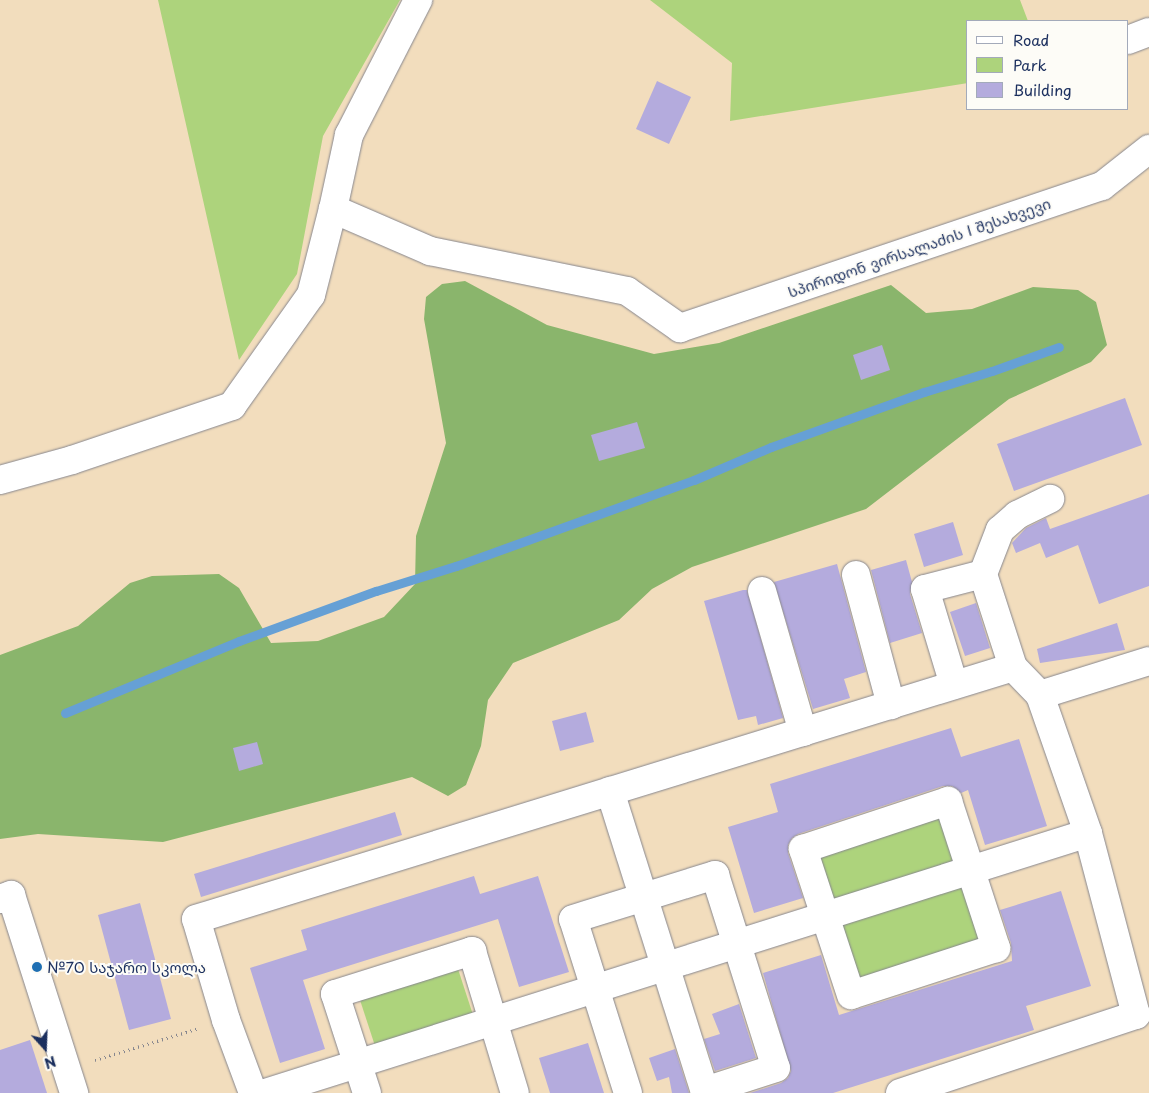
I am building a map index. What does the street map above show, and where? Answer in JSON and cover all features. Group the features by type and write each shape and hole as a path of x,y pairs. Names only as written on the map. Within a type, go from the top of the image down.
{"street":[{"path":"0,480 72,460 232,406 311,295 334,209 349,135 418,0"},
{"path":"1129,40 1149,32"},
{"name":"სპირიდონ ვირსალაძის I შესახვევი","path":"334,209 430,250 627,291 680,328 1102,186 1149,149"},
{"path":"900,1093 928,1089 1136,1015 1088,833 1040,695 1013,667 982,574 1000,530 1017,515 1050,500"},
{"path":"954,685 926,589 982,574"},
{"path":"856,575 891,705"},
{"path":"762,592 803,732"},
{"path":"1040,695 1149,661"},
{"path":"253,1093 226,1020 196,919 1013,667"},
{"path":"610,791 643,897 665,967 705,1092 776,1068 715,875 643,897 573,919 628,1093"},
{"path":"948,802 996,948 852,995 826,917 804,849 948,802"},
{"path":"265,1093 1088,833"},
{"path":"0,899 11,895 70,1080"},
{"path":"367,1093 335,994 472,951 515,1093"}],"path":[{"path":"70,1080 226,1020"}],"green space":[{"path":"158,0 400,0 323,136 297,274 239,360"},
{"path":"650,0 1020,0 1028,20 966,20 966,83 730,121 732,63"},
{"path":"465,281 547,325 654,354 719,343 891,285 926,313 972,309 1033,287 1078,290 1096,302 1107,345 1091,362 1009,399 866,509 692,567 652,589 619,620 513,663 488,700 481,746 466,785 448,796 412,777 163,842 38,834 0,839 0,655 78,626 130,583 152,576 219,574 239,588 271,643 318,641 384,617 415,584 416,536 446,443 424,319 426,297 442,284"},
{"path":"945,813 986,945 858,985 817,854"},
{"path":"458,969 475,1021 377,1052 360,1000"}],"building":[{"path":"657,81 691,97 669,144 636,129"},
{"path":"882,345 890,370 861,380 853,355"},
{"path":"1125,398 1142,445 1014,491 997,444"},
{"path":"637,422 645,448 599,461 591,435"},
{"path":"1149,494 1149,586 1099,604 1078,545 1046,558 1040,543 1016,553 1012,543 1026,528 1046,518 1050,529"},
{"path":"953,522 963,555 924,567 914,534"},
{"path":"906,560 912,582 910,594 922,633 890,643 871,570"},
{"path":"837,564 866,672 844,679 850,698 813,709 774,582"},
{"path":"747,590 783,718 758,725 756,716 738,720 704,601"},
{"path":"976,603 990,648 965,656 950,612"},
{"path":"1117,623 1125,650 1040,663 1037,649"},
{"path":"586,712 594,742 560,751 552,721"},
{"path":"951,728 961,757 1019,739 1047,826 985,845 968,790 961,793 952,786 943,786 798,834 792,838 788,845 788,853 803,898 754,913 728,827 778,812 770,784"},
{"path":"257,742 263,764 239,771 233,748"},
{"path":"395,812 402,835 201,897 194,874"},
{"path":"474,876 480,894 538,876 569,972 519,987 498,919 303,980 325,1049 280,1063 250,968 307,950 301,930"},
{"path":"1061,891 1091,986 1026,1006 1034,1030 833,1093 750,1093 781,1083 788,1078 791,1071 763,973 821,955 839,1015 1012,961 1011,943 1000,910"},
{"path":"140,903 171,1019 129,1030 98,915"},
{"path":"739,1004 756,1058 715,1071 704,1039 720,1034 712,1014"},
{"path":"30,1040 47,1093 0,1093 0,1050"},
{"path":"588,1043 604,1093 550,1093 539,1058"},
{"path":"675,1049 689,1093 672,1093 669,1077 657,1081 649,1058"}],"waterway":[{"path":"65,713 239,641 376,591 456,566 694,480 771,447 924,392 992,371 1059,347"}],"place":[{"name":"№70 საჯარო სკოლა","path":"37,967"}]}
